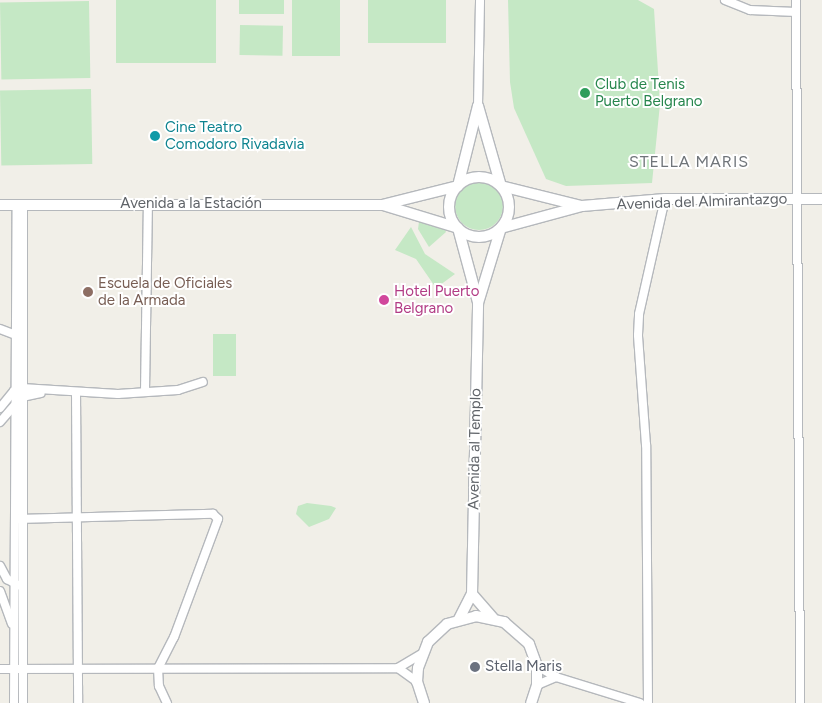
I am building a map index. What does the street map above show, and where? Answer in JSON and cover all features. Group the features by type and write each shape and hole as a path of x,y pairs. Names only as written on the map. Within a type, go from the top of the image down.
{"street":[{"path":"478,303 458,228 449,206 458,186 478,106 480,0"},
{"path":"725,0 750,10 796,12"},
{"path":"796,0 800,703"},
{"path":"478,106 501,186 510,205 478,303"},
{"path":"382,205 458,186 469,178 482,177 501,186 582,206"},
{"path":"648,703 646,445 638,336 639,314 665,199"},
{"name":"Avenida del Almirantazgo","path":"582,206 665,199 822,199"},
{"path":"145,391 148,204"},
{"name":"Avenida a la Estación","path":"0,205 382,205"},
{"path":"18,519 14,405 18,390 20,205"},
{"path":"382,205 458,228 479,237 501,228 582,206"},
{"name":"Avenida al Templo","path":"472,594 478,303"},
{"path":"0,329 18,336"},
{"path":"0,408 18,390 118,394 178,390 202,382"},
{"path":"18,390 22,397 18,585 23,703"},
{"path":"0,422 22,397 49,391"},
{"path":"76,392 78,703"},
{"path":"18,519 213,514 218,519 174,637 158,668 159,686 167,703"},
{"path":"0,566 18,585 14,628 14,703"},
{"path":"0,591 14,628"},
{"path":"459,619 472,594 493,618 522,635 537,666 537,685 531,703"},
{"path":"0,668 398,668 421,654 436,632 459,619 493,618"},
{"path":"421,654 417,682 424,703"},
{"path":"537,666 556,677 640,703"},
{"path":"398,668 417,682"},
{"path":"537,685 556,677"}],"green space":[{"path":"116,0 216,0 216,63 116,63"},
{"path":"239,0 284,0 284,14 239,14"},
{"path":"292,0 340,0 340,56 292,56"},
{"path":"368,0 446,0 446,43 368,43"},
{"name":"Club de Tenis Puerto Belgrano","path":"508,0 638,0 654,9 660,104 652,183 566,186 546,179 514,108 510,82"},
{"path":"89,1 90,78 1,80 0,3"},
{"path":"240,25 283,26 282,56 239,55"},
{"path":"91,89 92,164 1,166 0,91"},
{"path":"479,182 488,184 496,189 501,197 503,206 501,215 496,223 488,228 479,230 470,228 462,223 457,215 455,206 457,197 462,189 470,184"},
{"path":"419,222 445,230 446,232 429,247 418,229"},
{"path":"411,227 425,254 455,274 436,288 416,259 395,250"},
{"path":"213,334 236,334 236,376 213,376"},
{"path":"307,503 336,508 329,519 309,527 296,514 298,506"}],"place":[{"name":"Club de Tenis Puerto Belgrano","path":"585,93"},
{"name":"Cine Teatro Comodoro Rivadavia","path":"155,136"},
{"name":"Escuela de Oficiales de la Armada","path":"88,292"},
{"name":"Hotel Puerto Belgrano","path":"384,300"},
{"name":"Stella Maris","path":"475,667"}],"district":[{"name":"STELLA MARIS","path":"689,162"}]}
